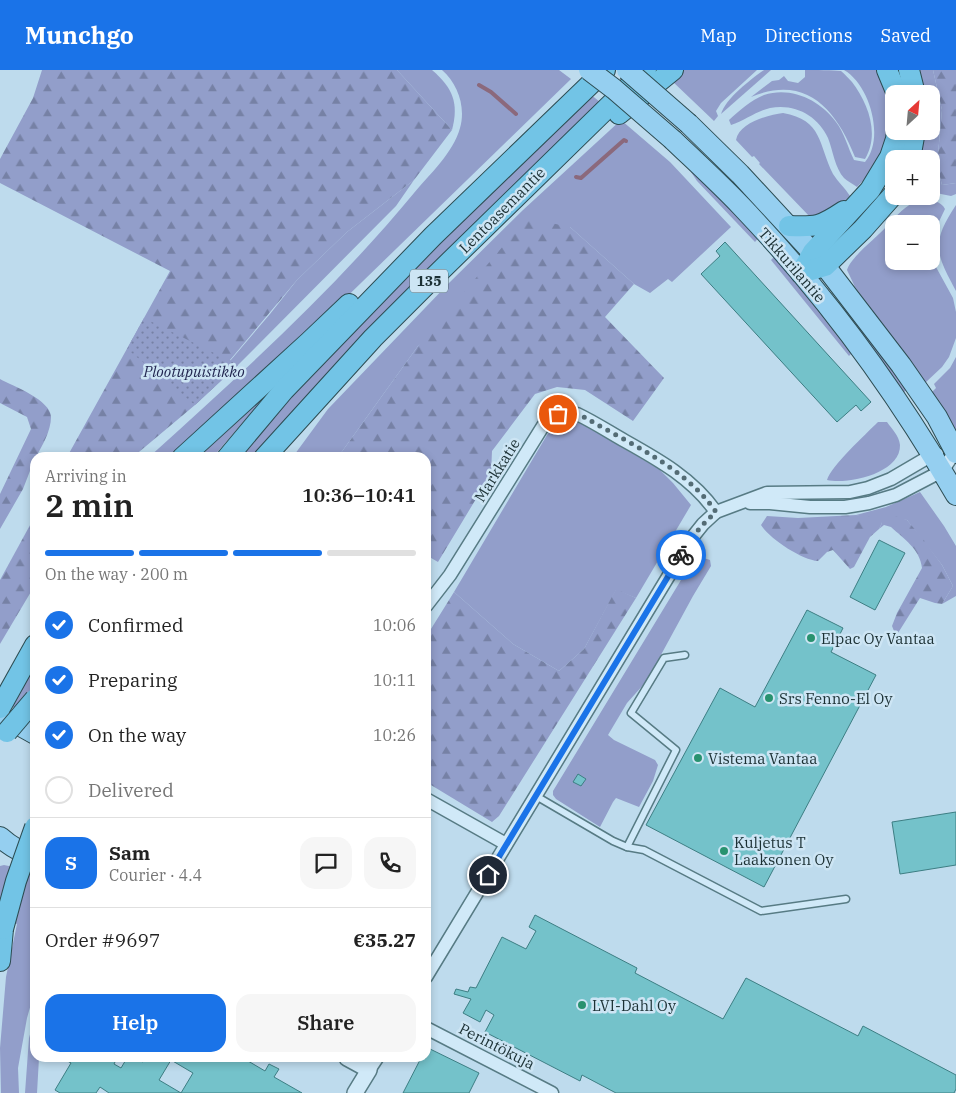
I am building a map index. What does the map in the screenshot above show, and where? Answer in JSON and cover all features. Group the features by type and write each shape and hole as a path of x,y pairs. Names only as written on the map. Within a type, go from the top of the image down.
{"highway":[{"path":"569,104 596,70"},
{"name":"Lentoasemantie","path":"405,264 520,150 606,70"},
{"name":"Lentoasemantie","path":"319,396 412,298 646,70"},
{"path":"543,169 584,144 673,70"},
{"path":"887,70 893,85"},
{"path":"909,70 913,85"},
{"path":"819,259 870,190 890,157 896,140"},
{"path":"789,226 814,227 829,221 864,197"},
{"path":"801,273 863,229 885,204"},
{"path":"232,452 284,390 405,264"},
{"name":"135","path":"189,452 359,294 405,264"},
{"path":"269,452 319,396"},
{"name":"135","path":"286,452 319,396"},
{"path":"0,708 30,654"},
{"path":"2,733 30,704"},
{"path":"0,961 2,933 16,881 30,841"}],"main road":[{"name":"Tikkurilantie","path":"589,70 614,89 672,140 741,206 801,273 872,364 956,495"},
{"name":"Tikkurilantie","path":"627,70 689,124 819,259 902,365 937,417 956,452"},
{"path":"2,733 18,724 30,731"},
{"path":"2,842 30,855"}],"street":[{"name":"Markkatie","path":"431,600 450,575 543,426 558,414 577,414 650,455 681,475 706,498 716,512"},
{"path":"740,502 810,507 869,503 896,495 937,463 956,452"},
{"path":"431,969 691,539 703,524 716,512 767,494 850,492 868,488 937,463"},
{"path":"431,802 506,844"},
{"name":"Perintökuja","path":"431,1031 552,1093"},
{"path":"355,1093 373,1064"}],"lane":[{"path":"627,847 676,750 631,713 664,658 685,654"},
{"path":"536,796 613,841 627,847 644,850 761,911 846,899"}],"green space":[{"path":"42,70 397,70 452,130 414,180 347,232 297,280 230,360 238,365 195,405 139,452 70,452 170,271 0,183 0,159 33,98"},
{"path":"397,70 432,70 445,83 454,104 455,112 452,130"},
{"path":"442,70 559,70 571,79 292,350 178,452 155,452 252,363 352,264 440,163 457,137 462,120 459,96 448,76"},
{"path":"684,70 757,70 721,103 716,111 718,116 714,121 671,80"},
{"path":"764,70 771,70 721,114 723,108 733,96"},
{"path":"805,70 841,71 858,90 867,109 872,129 872,139 865,159 855,157 838,124 816,100 803,93 788,90 770,91 751,97 772,81 779,80 784,76 788,81 798,83 805,77"},
{"path":"844,70 881,70 886,85 886,140 884,147 872,171 857,187 841,174 824,130 805,113 797,109 779,107 760,111 731,125 729,120 745,106 764,95 784,92 804,97 822,107 836,122 854,160 865,162 871,152 874,140 874,126 867,99 853,77"},
{"path":"917,70 933,70 936,85 921,85"},
{"path":"933,70 956,70 956,183 942,185 940,177 940,150 938,150 942,110 940,85 936,85"},
{"path":"590,94 600,102 466,232 379,320 257,452 242,452 347,334"},
{"path":"940,101 942,110 940,132"},
{"path":"783,113 806,121 817,135 833,174 850,196 836,209 811,218 759,164 754,156 752,157 736,140 742,129 748,125 762,118"},
{"path":"621,120 670,162 731,227 672,282 668,279 650,293 634,284 570,227 418,346 342,452 296,452 328,409 449,283 523,210"},
{"path":"923,140 939,140 938,150 922,150"},
{"path":"693,170 759,237 755,242 697,181 691,172"},
{"path":"940,177 942,185 956,183 956,194 951,196 940,194"},
{"path":"414,180 396,206 238,365 230,361 297,280 347,232"},
{"path":"940,204 945,209 940,219 940,215 898,215 909,205"},
{"path":"956,205 956,291 940,257 940,236"},
{"path":"527,218 570,227 634,284 605,317 664,378 633,421 585,390 557,387 535,394 492,451 491,474 438,562 431,558 431,452 342,452 418,346"},
{"path":"885,228 885,270 938,270 953,298 956,312 956,338 949,357 942,367 925,383 855,287 847,270 858,254"},
{"path":"775,256 853,352 849,356 771,260"},
{"path":"847,304 909,388 903,393 841,310"},
{"name":"Plootupuistikko","path":"144,318 238,365 195,405 127,349"},
{"path":"956,357 956,431 932,392 936,388 934,384 950,368"},
{"path":"284,375 217,452 197,452"},
{"path":"0,379 38,399 49,411 51,422 38,452 30,452 30,471 23,489 0,529 0,494 31,429 27,417 0,403"},
{"path":"565,420 577,421 659,469 691,505 636,598 616,590 584,649 559,671 513,644 454,592 547,435 555,425"},
{"path":"878,422 887,422 899,442 898,455 892,463 883,470 860,479 847,481 827,480 842,459"},
{"path":"920,492 956,546 956,596 942,604 953,586 942,565 907,520 891,518 891,527 884,525 879,529 882,523 856,515 886,507"},
{"path":"856,515 878,518 882,523 879,529 870,537 854,567 850,569 833,550 827,552 818,561 795,553 771,536 761,525 767,516 798,518"},
{"path":"895,516 907,520 923,539 942,565 953,586 942,604 920,598 898,633 894,631 892,626 897,613 922,568 921,561 915,550 891,527 891,518"},
{"path":"30,525 30,593 0,644 0,580"},
{"path":"697,556 710,560 711,566 650,675 627,703 608,735 614,740 655,760 658,765 653,781 639,807 616,798 600,827 556,799 553,791"},
{"path":"616,589 636,598 499,816 492,822 431,785 431,629 454,592 513,644 559,671 584,649"},
{"path":"30,663 30,692 16,708 8,705"},
{"path":"4,865 23,869 30,874 30,1008 18,1068 19,1093 1,1093 0,1048 6,977 17,924 0,919 0,866"},
{"path":"30,1034 30,1062 39,1062 37,1093 25,1093"}],"building":[{"path":"725,242 871,402 861,411 856,405 837,422 701,274 720,256 716,251"},
{"path":"879,540 905,553 875,610 850,597"},
{"path":"807,610 843,628 831,652 876,675 764,887 646,825 720,688 755,707"},
{"path":"578,774 586,779 581,786 573,782"},
{"path":"956,812 956,865 900,874 892,822"},
{"name":"LVI-Dahl Oy","path":"535,915 637,968 635,973 723,1019 746,978 858,1036 863,1026 956,1075 956,1089 954,1093 616,1093 582,1075 580,1081 485,1032 494,1015 486,1010 480,1022 463,1013 471,999 454,994 456,989 468,992 470,987 476,988 502,937 526,949 536,931 529,927"},
{"path":"431,1049 479,1073 469,1093 403,1093 419,1062 431,1062"},
{"path":"69,1062 115,1062 114,1064 121,1068 125,1062 170,1062 159,1080 181,1093 109,1093 100,1087 96,1093 60,1093 55,1090 71,1063"},
{"path":"174,1062 250,1062 265,1071 269,1064 279,1069 274,1077 302,1093 181,1093 193,1073"}],"waterway":[{"path":"479,85 491,92 516,114"},
{"path":"576,177 581,178 624,140 626,141"}],"way so far":[{"path":"558,414 571,413 584,417 681,475 706,498 716,512 703,524 681,555"}],"place":[{"name":"Elpac Oy Vantaa","path":"811,638"},
{"name":"Srs Fenno-El Oy","path":"769,698"},
{"name":"Vistema Vantaa","path":"698,758"},
{"name":"Kuljetus T Laaksonen Oy","path":"724,851"},
{"name":"LVI-Dahl Oy","path":"582,1005"}],"route":[{"path":"488,875 681,555"}]}
